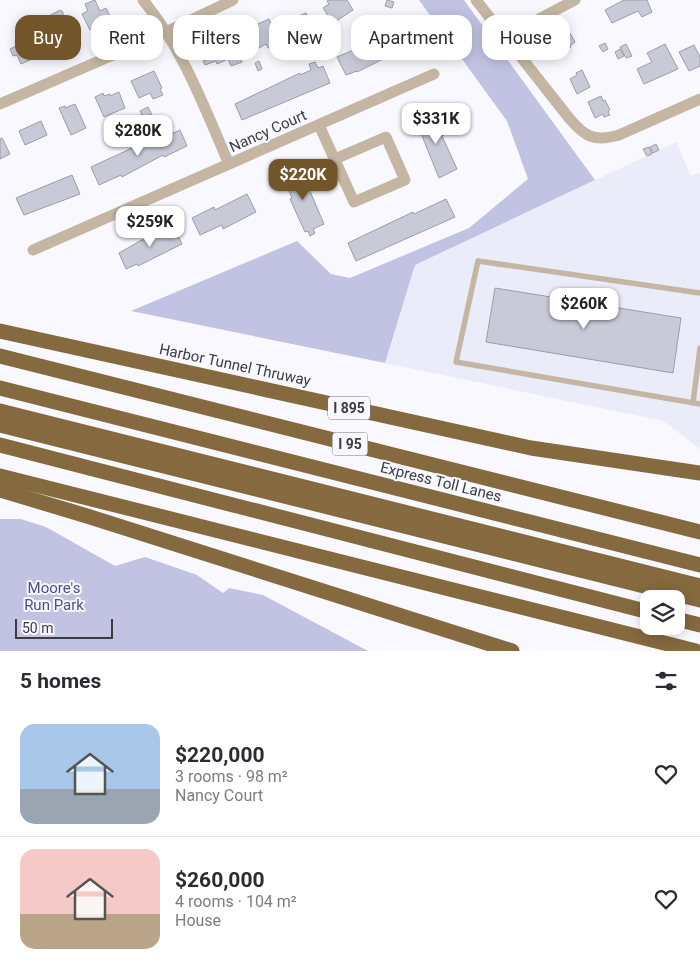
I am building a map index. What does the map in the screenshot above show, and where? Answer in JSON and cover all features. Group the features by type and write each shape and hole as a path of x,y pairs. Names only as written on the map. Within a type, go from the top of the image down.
{"highway":[{"name":"Harbor Tunnel Thruway","path":"0,331 531,448 700,473"},
{"name":"I 95","path":"0,356 700,532"},
{"name":"Express Toll Lanes","path":"0,388 700,565"},
{"path":"0,411 514,546 700,600"},
{"path":"0,424 514,546 700,586"},
{"path":"0,445 640,610"},
{"path":"0,476 696,651"},
{"path":"0,490 512,651"},
{"path":"685,621 700,625"}],"street":[{"path":"143,0 166,32 186,66 229,164"},
{"path":"0,104 166,32 233,0"},
{"path":"476,0 488,15"},
{"path":"547,15 575,0"},
{"path":"523,60 573,123 591,138 608,138 619,135 700,99"},
{"name":"Nancy Court","path":"33,250 434,74"},
{"name":"Nancy Court","path":"319,125 334,159 354,202 405,180 386,137 334,159"}],"lane":[{"path":"700,293 478,261 456,362 700,404"},
{"path":"692,403 700,348"}],"shaded area":[{"path":"676,142 691,176 700,173 700,449 663,421 385,363 415,265"}],"green space":[{"path":"419,0 464,0 482,25 482,60 508,60 595,180 415,265 385,363 131,311 297,241 331,274 350,278 469,228 528,179 507,121 463,60 472,60 472,15 430,15"},
{"name":"Moore's Run Park","path":"0,519 21,519 46,527 115,566 145,557 197,575 223,593 229,588 263,595 368,651 0,651"}],"building":[{"path":"95,0 100,11 106,8 110,15 91,15 90,30 82,14 88,11 85,4"},
{"path":"347,0 353,10 341,18 341,15 328,15 323,8 329,4 327,1"},
{"path":"387,0 394,2 392,8 385,6"},
{"path":"624,0 647,0 652,12 642,17 638,11 612,23 605,10"},
{"path":"60,10 63,12 63,15 51,15"},
{"path":"269,19 268,48 266,44 259,48 259,24"},
{"path":"570,33 575,42 570,46"},
{"path":"605,43 608,49 603,52 599,46"},
{"path":"626,44 632,56 626,58 620,47"},
{"path":"665,44 678,69 644,84 637,69 652,62 647,53"},
{"path":"694,45 700,57 700,66 689,71 679,52"},
{"path":"15,47 15,56 13,56 10,49"},
{"path":"620,49 624,56 618,59 615,52"},
{"path":"351,51 351,60 381,60 357,72 346,75 338,60 341,60 341,55"},
{"path":"19,60 30,60 21,64"},
{"path":"226,60 217,64 216,61 205,65 203,61"},
{"path":"228,60 241,60 242,62 231,66"},
{"path":"259,61 262,69 258,71 255,63"},
{"path":"315,62 318,68 323,66 330,83 242,120 235,104 300,73 300,75 311,70 309,64"},
{"path":"582,70 590,87 577,94 570,79"},
{"path":"154,71 162,88 160,89 163,95 153,99 150,93 139,98 131,81"},
{"path":"119,92 125,108 104,117 95,97 103,93 104,96 110,94 110,96"},
{"path":"601,96 610,110 608,112 610,115 604,117 603,114 595,118 588,102"},
{"path":"75,104 86,128 71,135 59,108"},
{"path":"148,107 152,115 144,119 140,111"},
{"path":"434,112 444,135 442,136 457,169 439,178 416,121"},
{"path":"41,121 47,135 25,145 19,131"},
{"path":"180,130 187,146 164,157 163,155 122,177 121,175 99,185 91,167 156,137 158,140"},
{"path":"2,138 10,154 0,159 0,139"},
{"path":"656,144 659,150 653,153 650,147"},
{"path":"649,147 652,154 647,156 643,149"},
{"path":"300,168 324,224 313,229 315,233 310,236 308,231 305,232 290,199 292,198 283,175"},
{"path":"72,175 80,194 24,215 16,198"},
{"path":"247,194 256,212 223,229 222,225 200,235 192,218 214,207 215,210"},
{"path":"446,199 455,217 356,261 348,243 413,212 414,214"},
{"path":"174,228 182,244 138,266 137,264 126,269 119,253 140,241"},
{"path":"495,288 681,318 673,373 486,342"}]}
